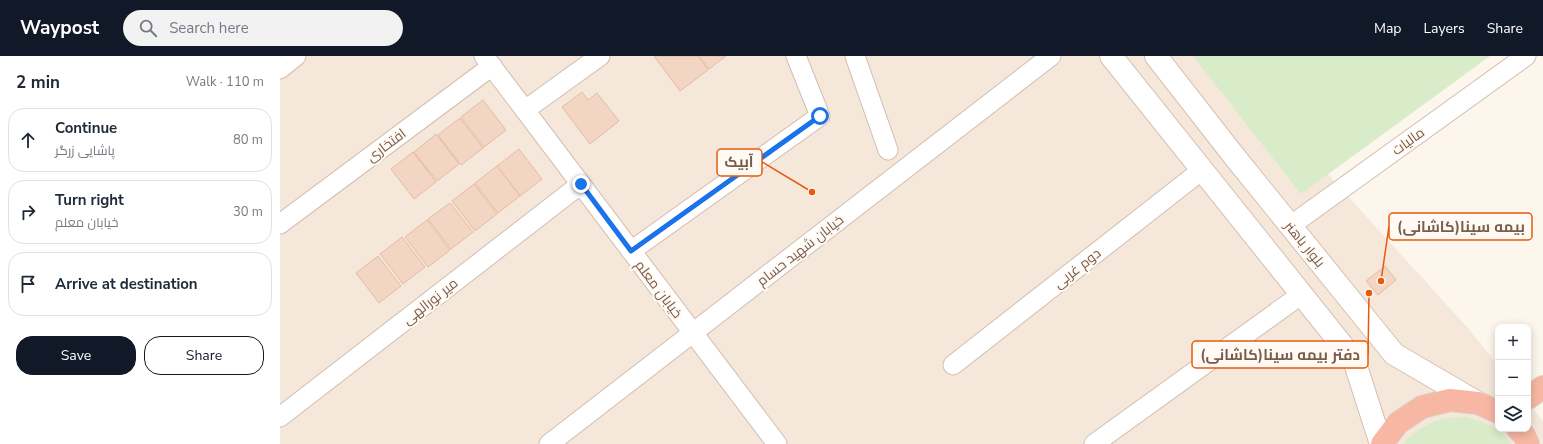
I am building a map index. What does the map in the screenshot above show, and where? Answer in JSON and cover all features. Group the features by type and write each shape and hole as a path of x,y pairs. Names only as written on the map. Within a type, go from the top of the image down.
{"highway":[{"path":"1531,396 1543,387"},
{"path":"1382,444 1398,423 1422,407 1450,400 1478,403 1495,411"},
{"path":"1521,432 1528,444"}],"street":[{"path":"280,69 296,56"},
{"path":"525,110 600,56"},
{"path":"631,251 820,116 796,56"},
{"path":"855,56 888,150"},
{"name":"خیابان شهید حسام","path":"549,444 1051,56"},
{"path":"1111,56 1354,360 1382,444"},
{"name":"بلوار باهنر","path":"1156,56 1290,226 1394,354 1478,403"},
{"name":"مالیات","path":"1290,226 1526,56"},
{"name":"خیابان معلم","path":"488,61 777,444"},
{"name":"افتخاری","path":"280,224 488,61"},
{"name":"دوم غربی","path":"953,365 1202,170"},
{"name":"میر نورالهی","path":"280,417 581,184"},
{"path":"1094,444 1302,294"}],"shaded area":[{"path":"280,56 1220,56 1467,327 1495,361 1495,432 1531,432 1531,407 1543,421 1543,444 280,444"}],"green space":[{"path":"1193,56 1490,56 1301,194"},
{"path":"1466,417 1479,421 1495,428 1495,432 1500,432 1511,444 1403,444 1410,436 1421,428 1433,422"}],"building":[{"path":"654,56 698,56 708,70 680,91"},
{"path":"699,56 726,56 709,69"},
{"path":"582,92 588,100 597,93 619,121 590,144 562,107"},
{"path":"483,100 506,130 484,147 461,117"},
{"path":"460,118 483,148 461,165 438,135"},
{"path":"436,134 459,164 437,181 414,152"},
{"path":"519,149 542,179 520,196 497,166"},
{"path":"413,152 436,182 414,199 391,169"},
{"path":"497,166 520,196 498,213 475,183"},
{"path":"474,184 497,214 475,231 452,201"},
{"path":"450,203 473,232 451,249 428,219"},
{"path":"427,220 450,250 428,267 405,237"},
{"path":"402,237 425,267 403,284 380,254"},
{"path":"378,256 401,286 379,303 356,273"},
{"path":"1385,266 1396,280 1378,295 1366,281"}],"place":[{"name":"آبیک","path":"812,192"},
{"name":"بیمه سینا(کاشانی)","path":"1381,281"},
{"name":"دفتر بیمه سینا(کاشانی)","path":"1369,293"}],"route":[{"path":"581,184 631,251 820,116"}]}
